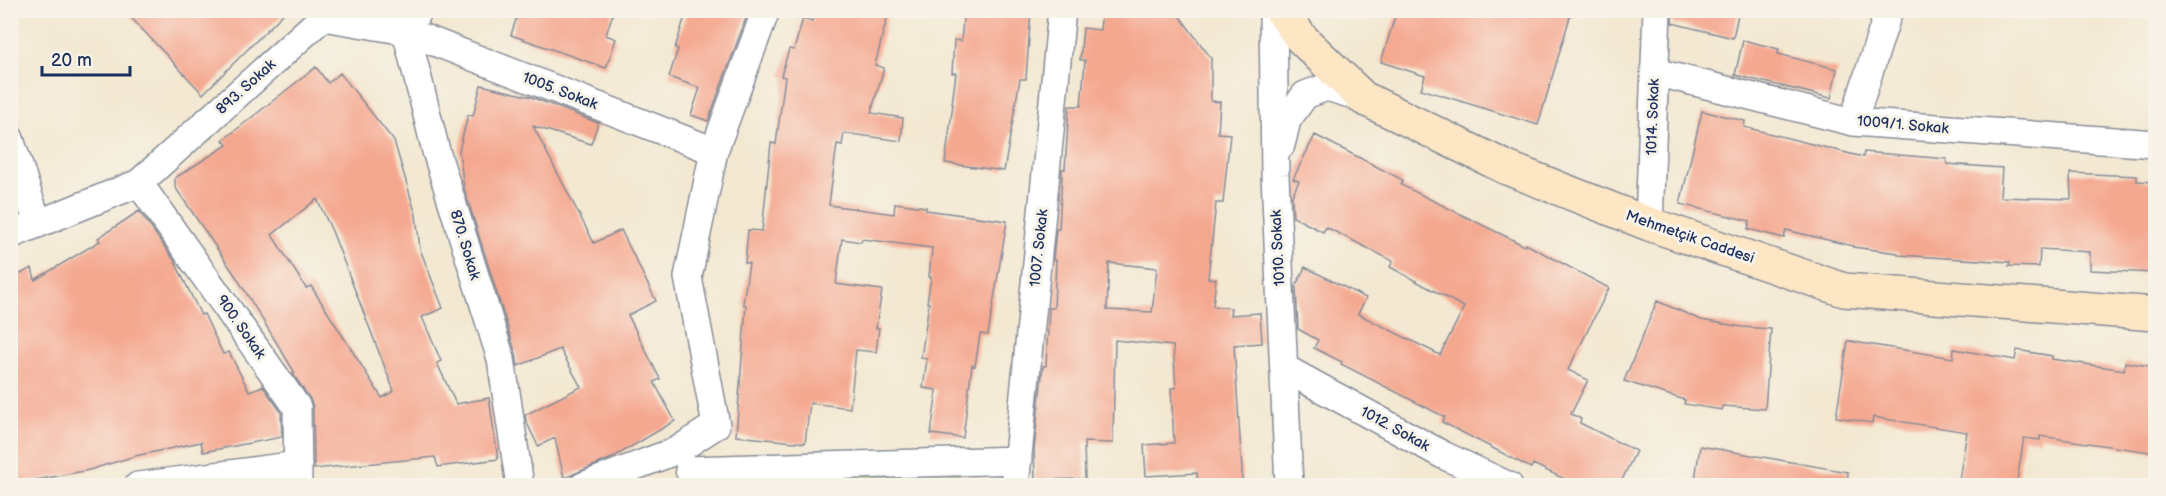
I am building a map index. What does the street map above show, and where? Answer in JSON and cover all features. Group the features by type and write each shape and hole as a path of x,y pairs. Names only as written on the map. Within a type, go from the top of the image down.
{"main road":[{"name":"Mehmetçik Caddesi","path":"1281,10 1301,38 1363,98 1507,168 1649,224 1844,290 2156,314"}],"street":[{"path":"688,468 716,425 688,277 714,151 766,10"},
{"name":"1007. Sokak","path":"1017,473 1062,10"},
{"name":"1010. Sokak","path":"1273,10 1275,175 1289,486"},
{"name":"1014. Sokak","path":"1649,224 1657,10"},
{"path":"1853,122 1889,10"},
{"name":"893. Sokak","path":"10,235 139,183 321,14 413,21"},
{"name":"1005. Sokak","path":"413,21 714,151"},
{"name":"870. Sokak","path":"413,21 436,151 501,359 519,486"},
{"name":"1009/1. Sokak","path":"1655,72 1853,122 2156,144"},
{"path":"1275,175 1287,120 1305,96 1327,87 1363,98"},
{"path":"10,139 38,224"},
{"name":"900. Sokak","path":"139,183 297,407 298,475"},
{"name":"893. Sokak","path":"10,253 97,200"},
{"name":"1012. Sokak","path":"1284,368 1443,455 1509,486"},
{"path":"583,486 688,468 1017,473"},
{"path":"138,486 298,475"}],"green space":[{"path":"957,472 967,481 968,485 742,486 754,479"}],"building":[{"path":"124,10 287,10 203,94"},
{"path":"519,10 614,10 606,35 616,39 606,68 511,35"},
{"path":"687,10 749,10 708,121 691,115 700,88 669,77"},
{"path":"815,10 889,10 875,65 884,68 871,113 903,118 901,141 844,133 842,145 837,144 829,205 894,214 895,203 926,207 926,210 1007,221 988,335 980,334 975,366 972,365 963,438 931,434 937,390 923,388 927,359 921,358 929,303 927,303 932,248 862,239 861,242 842,239 836,284 882,290 876,328 879,328 876,352 856,350 850,408 810,403 805,443 736,436 746,305 743,304 749,263 745,263 748,230 762,231 771,143 776,144 785,77 781,76 789,49 794,50 803,18 812,21"},
{"path":"964,10 1031,10 1026,79 1020,79 1004,171 945,163 956,73 952,73 954,40 961,41"},
{"path":"1102,10 1175,10 1211,58 1211,101 1220,102 1218,133 1230,134 1223,203 1216,203 1208,278 1216,279 1213,306 1231,308 1230,315 1260,313 1262,343 1234,345 1242,486 1198,486 1197,473 1146,476 1144,445 1174,443 1171,388 1176,388 1173,346 1115,340 1113,443 1084,442 1085,479 1035,480 1034,450 1043,366 1046,366 1049,308 1054,308 1056,260 1053,260 1056,229 1059,229 1062,169 1065,169 1069,106 1081,106 1085,60 1080,60 1083,28 1100,30","holes":["1109,263 1157,268 1152,312 1107,310"]},
{"path":"1397,10 1572,10 1538,125 1421,89 1425,76 1381,62"},
{"path":"1673,10 1739,10 1733,38 1672,23"},
{"path":"1743,40 1779,49 1778,54 1837,69 1831,98 1735,75"},
{"path":"316,67 328,83 340,73 394,141 416,215 420,249 443,308 422,317 441,361 437,363 456,404 489,398 498,459 438,467 435,457 314,469 313,407 310,399 237,278 175,187 175,178 227,145 223,140","holes":["317,199 332,231 394,391 382,398 311,286 306,288 272,235"]},
{"path":"481,85 531,97 598,123 591,144 533,126 594,243 621,230 656,301 628,315 660,379 654,382 675,421 612,458 564,478 555,438 538,446 525,415 581,387 560,349 518,366 464,188 459,151 468,115 473,116"},
{"path":"1702,111 1745,121 1744,127 1863,157 1864,152 1947,159 1947,164 2002,168 2000,197 2071,199 2070,173 2137,176 2137,181 2156,182 2156,273 2090,270 2090,252 2040,249 2039,267 2009,266 2010,262 1898,255 1898,253 1853,247 1786,230 1784,238 1748,229 1750,221 1680,204"},
{"path":"1315,135 1403,180 1401,185 1525,246 1526,244 1609,288 1568,370 1588,380 1571,414 1581,419 1580,423 1636,451 1619,486 1579,486 1533,464 1531,468 1442,422 1445,417 1314,348 1318,340 1298,329 1296,286 1305,267 1366,298 1358,314 1440,355 1464,307 1390,267 1393,261 1326,227 1323,232 1293,217 1292,196 1299,181 1293,179"},
{"path":"139,211 174,260 223,354 229,352 249,391 263,386 281,412 282,437 203,452 201,442 135,456 89,470 10,485 10,279 32,268 35,280 100,241 98,238"},
{"path":"1657,301 1701,320 1771,329 1765,409 1723,406 1722,410 1684,404 1685,400 1624,381"},
{"path":"1848,341 1953,358 1954,349 2015,360 2017,350 2052,356 2052,359 2124,370 2125,362 2156,367 2156,453 2040,436 2040,440 2024,438 2016,486 1958,486 1967,432 1873,417 1872,423 1836,417"},
{"path":"1700,446 1848,472 1847,486 1694,486"}]}
